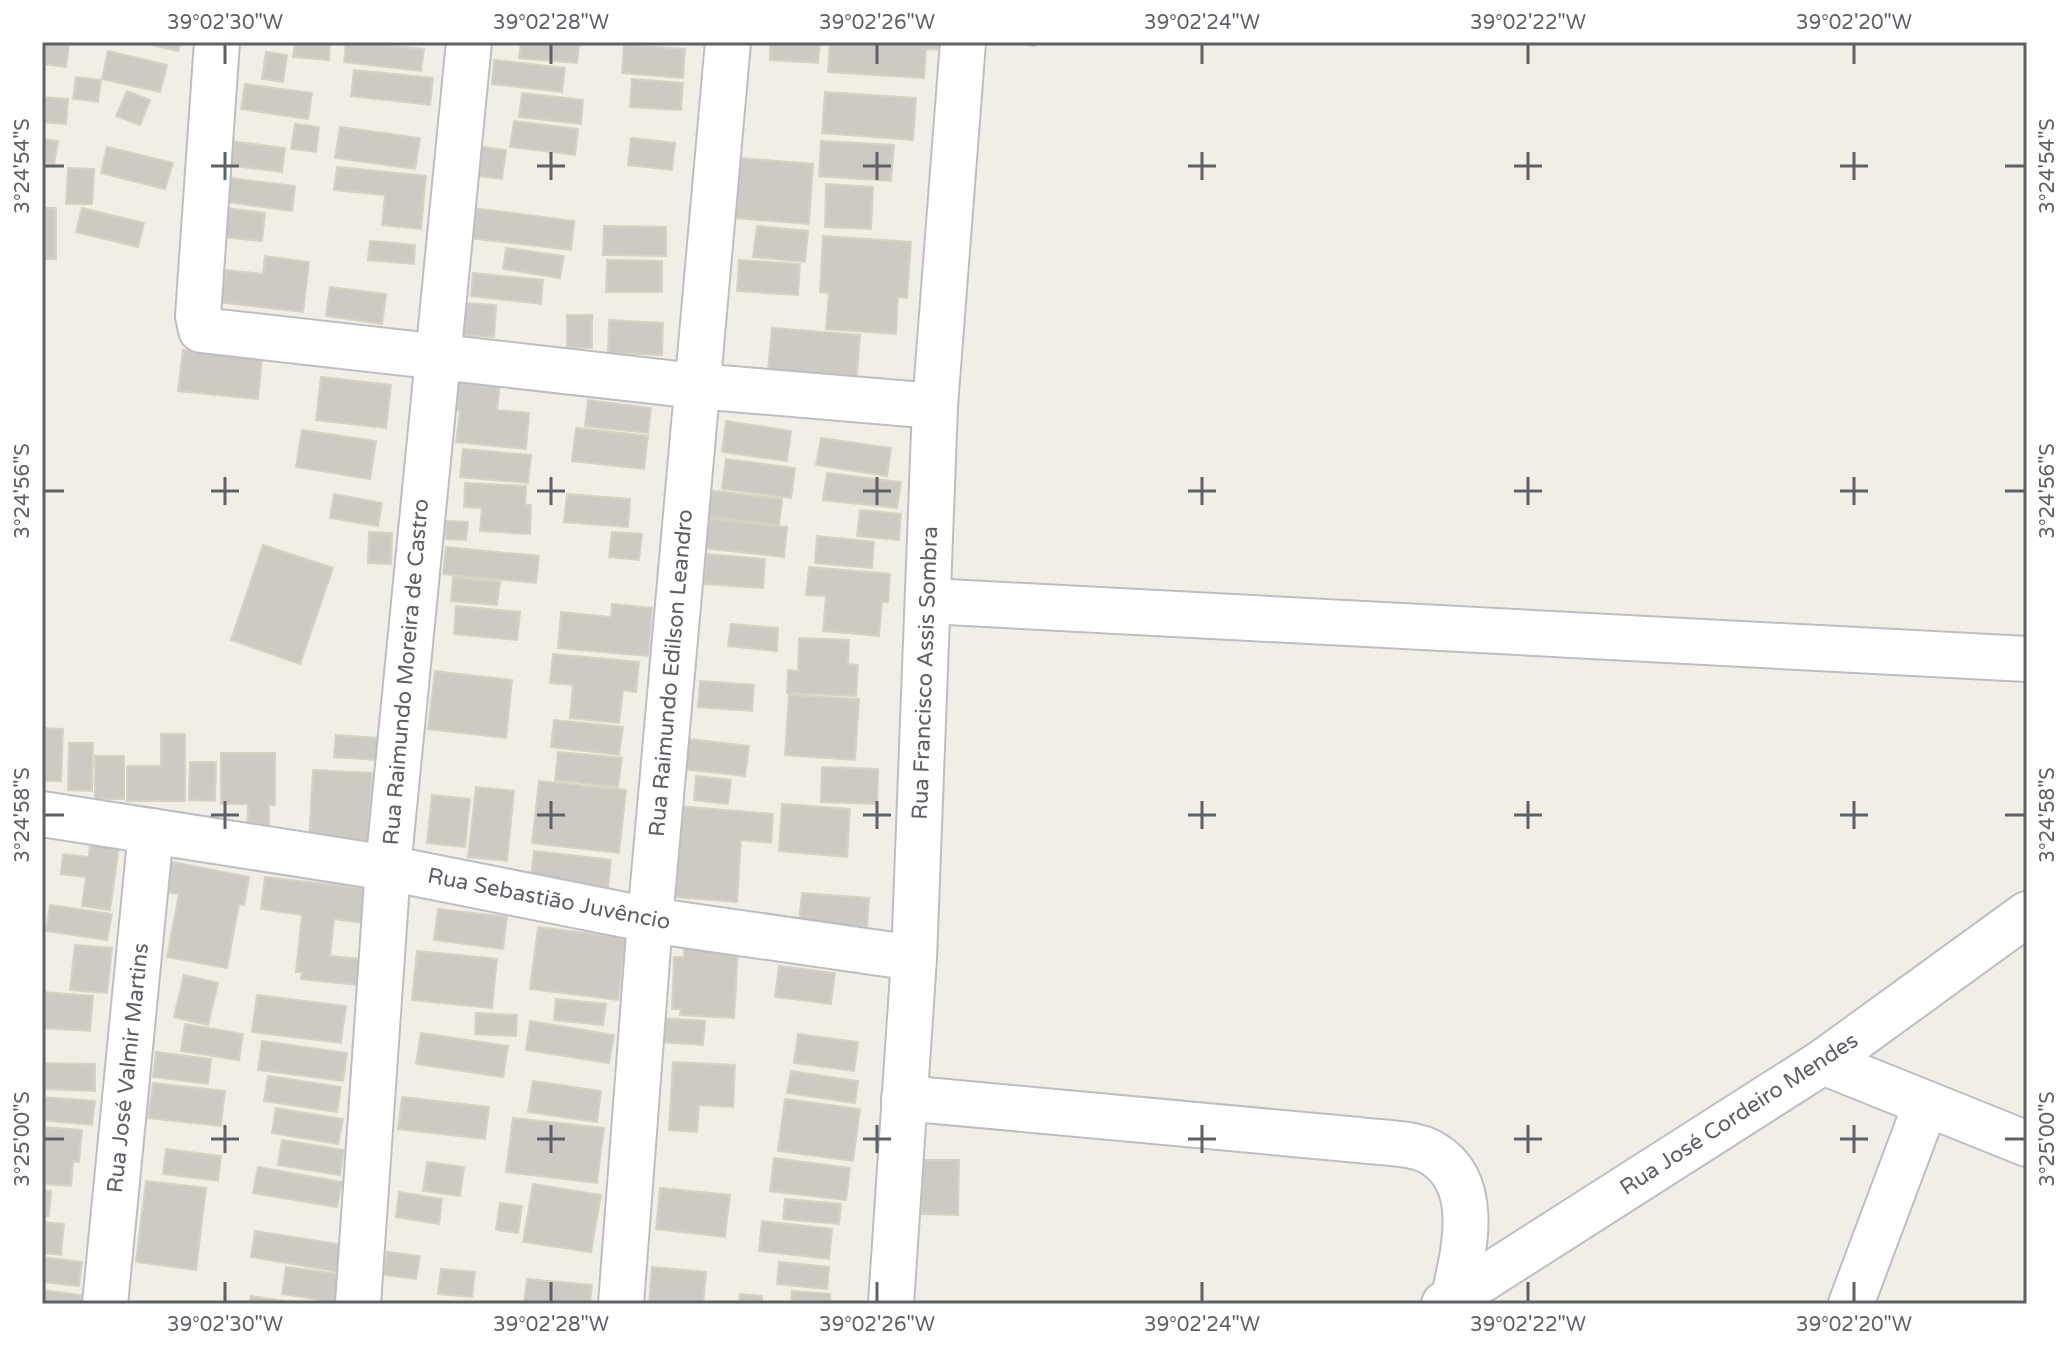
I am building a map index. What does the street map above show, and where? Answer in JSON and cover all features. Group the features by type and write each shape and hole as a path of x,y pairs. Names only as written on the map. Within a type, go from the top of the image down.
{"street":[{"path":"217,42 198,316 201,330 696,386 935,406"},
{"name":"Rua Raimundo Moreira de Castro","path":"358,1304 388,868 469,42"},
{"name":"Rua Raimundo Edilson Leandro","path":"621,1304 650,920 728,42"},
{"name":"Rua Francisco Assis Sombra","path":"891,1304 914,958 935,406 963,42"},
{"path":"929,601 2027,659"},
{"name":"Rua Sebastião Juvêncio","path":"42,814 388,868 650,920 914,958"},
{"name":"Rua José Valmir Martins","path":"105,1304 151,831"},
{"name":"Rua José Cordeiro Mendes","path":"1449,1300 1823,1062 2027,914"},
{"path":"1823,1062 2027,1144"},
{"path":"904,1098 1359,1140 1431,1152 1456,1173 1466,1215 1464,1254 1449,1300"},
{"path":"1851,1304 1926,1104"}],"building":[{"path":"42,42 69,45 66,67 42,64"},
{"path":"139,42 181,42 178,51"},
{"path":"295,42 330,42 329,60 293,57"},
{"path":"346,42 424,49 421,71 344,62"},
{"path":"521,42 579,45 577,63 519,58"},
{"path":"770,42 820,42 818,63 770,60"},
{"path":"830,42 942,42 942,50 926,49 924,78 828,72"},
{"path":"1002,42 1035,42 1035,46"},
{"path":"624,45 685,49 683,78 622,73"},
{"path":"108,51 167,65 160,92 102,79"},
{"path":"266,52 287,55 283,82 262,79"},
{"path":"494,60 565,68 562,92 492,84"},
{"path":"354,70 433,78 430,105 351,96"},
{"path":"76,77 101,80 98,102 73,99"},
{"path":"632,79 683,83 681,110 630,107"},
{"path":"245,84 312,93 308,119 241,109"},
{"path":"127,91 150,100 140,125 116,116"},
{"path":"825,92 916,98 913,140 822,133"},
{"path":"522,93 583,100 581,124 519,117"},
{"path":"42,97 68,99 66,124 42,122"},
{"path":"514,121 578,129 575,155 510,147"},
{"path":"295,124 319,127 316,152 291,149"},
{"path":"340,127 420,138 415,169 335,158"},
{"path":"631,138 675,143 672,170 628,165"},
{"path":"42,139 58,141 54,164 42,162"},
{"path":"229,141 285,148 282,172 226,165"},
{"path":"821,141 894,145 891,181 819,176"},
{"path":"107,147 173,163 165,189 101,173"},
{"path":"482,147 506,150 502,179 477,176"},
{"path":"740,158 813,164 809,224 734,218"},
{"path":"337,167 426,176 421,229 382,225 385,195 334,190"},
{"path":"68,168 94,169 92,204 66,204"},
{"path":"222,177 295,186 292,211 219,201"},
{"path":"826,184 873,187 871,229 825,227"},
{"path":"217,207 265,213 262,241 214,236"},
{"path":"42,208 56,208 56,259 42,259"},
{"path":"82,208 144,223 138,247 76,232"},
{"path":"472,208 574,221 571,250 469,238"},
{"path":"604,226 666,227 666,256 603,255"},
{"path":"757,226 808,231 805,262 753,257"},
{"path":"823,236 911,242 907,298 898,297 896,334 826,329 829,293 820,292"},
{"path":"370,241 415,245 414,264 368,260"},
{"path":"506,248 564,256 560,278 503,269"},
{"path":"265,256 309,262 303,312 208,301 210,284 224,285 226,270 263,274"},
{"path":"607,260 662,261 662,292 606,292"},
{"path":"739,260 800,264 798,295 737,291"},
{"path":"473,273 543,280 541,304 471,296"},
{"path":"330,287 386,294 382,324 326,316"},
{"path":"466,303 496,305 494,337 463,335"},
{"path":"567,315 592,315 592,348 567,347"},
{"path":"609,320 663,323 662,355 608,353"},
{"path":"772,328 860,335 856,388 767,381"},
{"path":"183,350 262,357 258,399 178,391"},
{"path":"321,377 391,385 386,428 316,420"},
{"path":"452,378 500,383 497,410 529,413 526,449 456,442 460,411 449,410"},
{"path":"588,400 651,408 648,433 585,426"},
{"path":"726,421 791,431 787,461 722,452"},
{"path":"576,428 648,436 644,469 572,461"},
{"path":"302,430 376,441 370,479 296,467"},
{"path":"821,438 891,448 887,476 816,465"},
{"path":"463,449 531,455 528,483 460,477"},
{"path":"726,459 795,468 791,498 722,489"},
{"path":"827,473 901,482 897,508 823,500"},
{"path":"465,483 526,486 525,505 531,505 530,534 480,531 482,508 464,507"},
{"path":"706,490 782,499 779,525 703,516"},
{"path":"334,494 382,503 378,526 330,518"},
{"path":"567,494 630,499 628,527 564,522"},
{"path":"860,510 901,514 899,540 857,536"},
{"path":"707,518 787,527 784,557 703,548"},
{"path":"446,521 468,522 466,540 446,539"},
{"path":"369,532 392,533 391,564 368,563"},
{"path":"612,532 642,534 639,560 609,557"},
{"path":"817,536 874,542 872,568 815,563"},
{"path":"263,545 333,568 300,664 231,640"},
{"path":"446,547 539,556 536,583 443,574"},
{"path":"706,554 765,559 763,588 704,584"},
{"path":"809,567 890,574 888,602 882,602 879,636 823,631 826,596 806,595"},
{"path":"453,577 500,582 497,605 451,601"},
{"path":"612,604 652,608 648,656 558,648 561,612 611,617"},
{"path":"456,606 520,612 517,640 454,634"},
{"path":"731,624 778,628 777,651 728,646"},
{"path":"799,638 849,640 848,664 858,665 856,696 787,693 788,670 798,671"},
{"path":"553,654 639,662 636,692 623,690 619,723 570,718 573,685 550,683"},
{"path":"435,671 512,680 506,738 428,729"},
{"path":"700,681 754,685 752,711 698,707"},
{"path":"789,695 859,699 855,760 785,755"},
{"path":"554,720 623,727 619,755 551,747"},
{"path":"42,728 63,729 61,781 42,781"},
{"path":"161,734 185,734 185,801 127,801 127,766 161,766"},
{"path":"336,735 379,738 377,760 334,757"},
{"path":"688,739 749,746 745,776 684,769"},
{"path":"69,743 93,743 92,791 68,790"},
{"path":"558,752 622,758 618,787 555,780"},
{"path":"221,753 275,753 275,805 269,805 269,832 247,832 248,804 221,804"},
{"path":"95,756 124,756 124,799 95,799"},
{"path":"190,762 216,762 215,801 189,800"},
{"path":"822,767 878,769 877,804 821,802"},
{"path":"313,770 372,773 367,844 309,840"},
{"path":"696,776 731,780 728,804 694,800"},
{"path":"539,781 626,790 619,853 532,843"},
{"path":"476,787 514,791 507,861 468,857"},
{"path":"432,795 470,799 465,847 427,843"},
{"path":"782,804 850,809 847,857 779,851"},
{"path":"677,806 773,814 771,843 741,840 737,902 675,897 679,836"},
{"path":"90,843 119,847 110,910 82,906 86,877 61,874 63,854 89,857"},
{"path":"534,851 611,860 608,887 531,878"},
{"path":"167,861 249,877 244,905 239,904 227,968 167,957 179,894 161,891"},
{"path":"265,877 368,889 364,923 334,919 330,956 360,959 357,985 301,979 302,972 296,972 302,915 261,909"},
{"path":"802,893 869,898 867,927 799,923"},
{"path":"50,905 112,914 107,940 46,931"},
{"path":"438,909 507,917 503,949 434,940"},
{"path":"538,927 626,938 618,1000 530,989"},
{"path":"75,945 112,948 107,993 70,990"},
{"path":"684,947 738,950 734,1018 680,1015 681,1009 672,1009 674,957 684,957"},
{"path":"417,951 497,959 492,1008 412,1000"},
{"path":"779,966 835,973 831,1004 775,997"},
{"path":"184,975 218,983 208,1025 174,1017"},
{"path":"42,992 93,996 90,1031 42,1028"},
{"path":"257,995 346,1006 341,1043 252,1032"},
{"path":"556,999 606,1004 603,1025 554,1020"},
{"path":"476,1013 517,1015 516,1036 475,1034"},
{"path":"662,1018 705,1021 703,1045 660,1042"},
{"path":"530,1021 614,1035 609,1063 526,1050"},
{"path":"185,1024 243,1034 239,1060 181,1051"},
{"path":"421,1033 508,1046 503,1077 416,1064"},
{"path":"798,1034 858,1042 854,1071 794,1063"},
{"path":"262,1041 347,1053 343,1081 258,1070"},
{"path":"156,1052 211,1059 208,1084 153,1077"},
{"path":"673,1062 735,1065 733,1107 699,1105 697,1132 669,1130"},
{"path":"42,1063 95,1064 95,1091 42,1089"},
{"path":"791,1071 858,1081 855,1103 787,1093"},
{"path":"268,1076 341,1087 337,1112 264,1101"},
{"path":"533,1081 601,1091 597,1122 528,1112"},
{"path":"153,1083 225,1091 221,1126 148,1118"},
{"path":"42,1097 95,1101 92,1125 42,1120"},
{"path":"402,1097 489,1107 485,1139 398,1129"},
{"path":"785,1099 860,1109 853,1161 778,1151"},
{"path":"276,1108 343,1119 338,1144 272,1133"},
{"path":"513,1118 604,1128 597,1183 506,1172"},
{"path":"42,1127 82,1130 79,1162 73,1161 71,1186 42,1184"},
{"path":"282,1140 344,1150 340,1175 278,1165"},
{"path":"166,1149 221,1156 218,1181 163,1174"},
{"path":"774,1158 850,1168 846,1200 770,1191"},
{"path":"922,1160 959,1160 958,1215 921,1214"},
{"path":"427,1162 464,1167 460,1196 423,1191"},
{"path":"258,1167 342,1182 337,1207 253,1193"},
{"path":"146,1181 206,1188 196,1270 136,1262"},
{"path":"533,1184 601,1195 591,1252 523,1242"},
{"path":"660,1188 730,1195 725,1237 656,1229"},
{"path":"42,1190 51,1191 49,1216 42,1216"},
{"path":"399,1192 442,1199 439,1224 396,1217"},
{"path":"785,1199 841,1204 839,1224 783,1219"},
{"path":"500,1203 522,1206 518,1233 496,1230"},
{"path":"762,1221 832,1229 829,1259 759,1251"},
{"path":"42,1222 64,1224 61,1255 42,1253"},
{"path":"255,1231 344,1245 340,1272 251,1257"},
{"path":"387,1252 420,1256 416,1279 384,1275"},
{"path":"42,1257 82,1262 79,1286 42,1282"},
{"path":"779,1262 829,1267 827,1289 777,1284"},
{"path":"286,1267 339,1274 335,1302 282,1294"},
{"path":"652,1267 706,1272 703,1304 649,1304"},
{"path":"441,1269 475,1272 472,1297 438,1294"},
{"path":"527,1279 592,1285 590,1304 524,1304"},
{"path":"42,1290 81,1295 80,1304 42,1304"},
{"path":"792,1291 830,1294 830,1304 791,1304"},
{"path":"740,1294 762,1296 762,1304 739,1304"},
{"path":"251,1296 304,1304 249,1304"}]}
